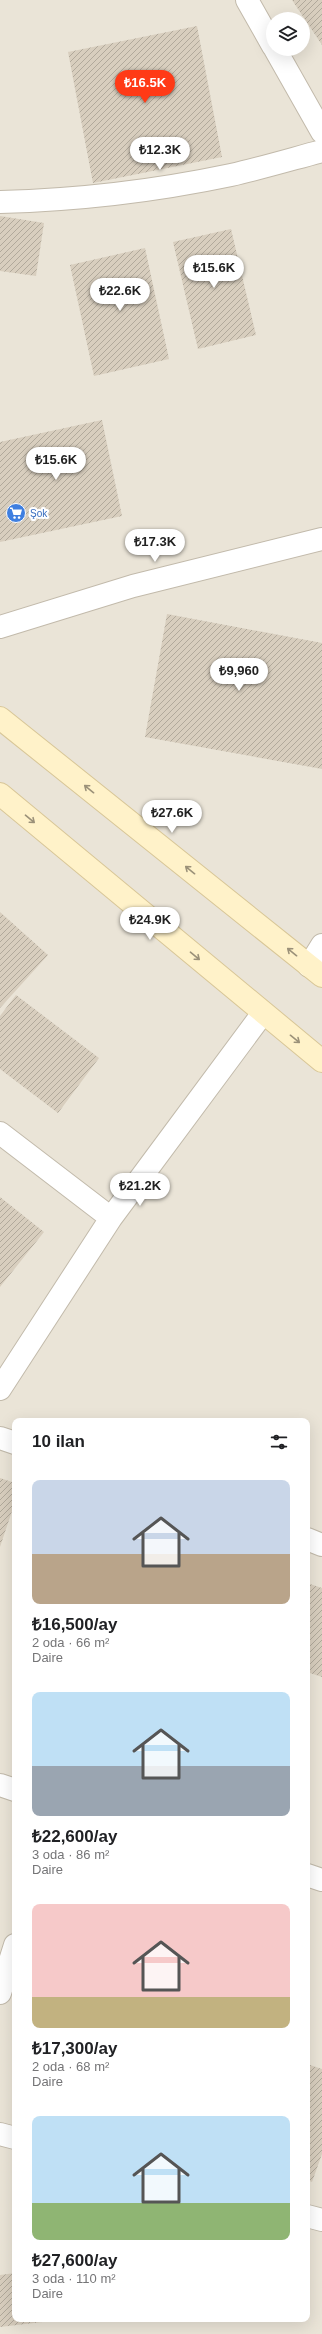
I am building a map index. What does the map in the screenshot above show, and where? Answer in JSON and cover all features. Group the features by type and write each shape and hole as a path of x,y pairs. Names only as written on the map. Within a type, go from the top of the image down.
{"street":[{"path":"247,0 266,34"},
{"path":"279,56 322,132"},
{"path":"0,202 88,197 160,188 231,175 322,151"},
{"path":"0,627 133,586 322,539"},
{"path":"0,718 316,971 322,945"},
{"path":"0,794 322,1061"},
{"path":"0,1389 111,1218 263,1013"},
{"path":"0,1133 111,1218"},
{"path":"0,1438 12,1442"},
{"path":"310,1540 322,1545"},
{"path":"0,1785 12,1789"},
{"path":"310,1876 322,1880"},
{"path":"0,1992 12,1954"},
{"path":"0,2134 12,2137"},
{"path":"310,2217 322,2220"}],"shaded area":[{"path":"0,0 322,0 322,2334 0,2334"}],"building":[{"path":"292,0 322,0 322,45 310,27 310,12 300,12"},
{"path":"197,26 222,157 93,183 68,52"},
{"path":"0,216 44,223 36,276 0,271"},
{"path":"231,229 256,335 198,349 173,242"},
{"path":"145,248 169,359 94,376 70,265"},
{"path":"102,420 122,516 0,542 0,442"},
{"path":"167,614 322,643 322,769 145,737"},
{"path":"0,912 48,955 0,1008"},
{"path":"16,995 99,1058 58,1113 0,1069 0,1016"},
{"path":"0,1197 44,1232 0,1287"},
{"path":"0,1478 12,1482 12,1511 0,1547"},
{"path":"310,1584 322,1588 322,1677 310,1673"},
{"path":"310,2065 322,2069 322,2154 312,2182 310,2181"},
{"path":"12,2273 12,2322 42,2322 0,2327 0,2275"}],"place":[{"name":"Şok","path":"16,513"}]}
